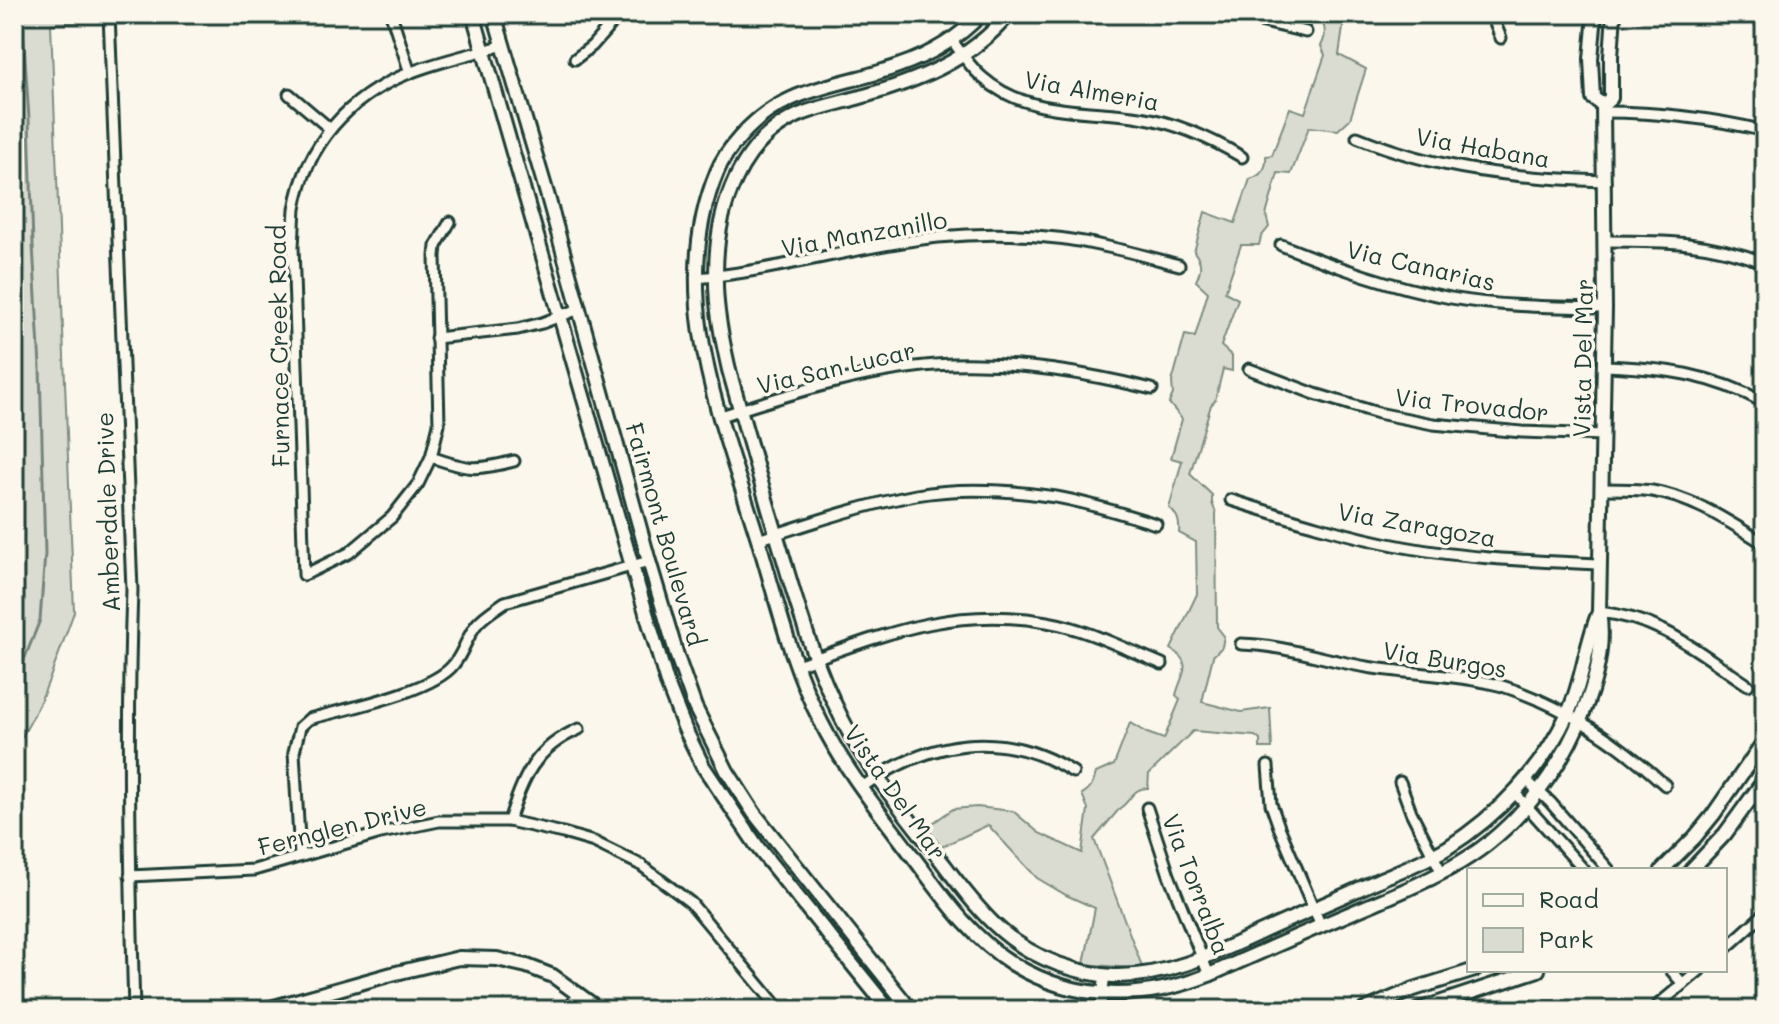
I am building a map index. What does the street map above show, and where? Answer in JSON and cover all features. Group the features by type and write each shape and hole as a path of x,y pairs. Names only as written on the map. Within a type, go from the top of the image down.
{"street":[{"name":"Amberdale Drive","path":"109,14 132,590 130,876 134,1010"},
{"path":"391,14 410,73"},
{"name":"Fairmont Boulevard","path":"473,14 632,566 668,686 685,729 703,766 759,849 889,1010"},
{"name":"Fairmont Boulevard","path":"494,14 649,561 695,707 727,771 754,813 911,1010"},
{"path":"575,59 592,46 620,14"},
{"name":"Vista Del Mar","path":"981,14 952,40 923,56 894,68 789,99 752,123 719,167 709,192 702,221 696,278 697,309 721,416 797,665 836,750 953,909 980,940 1014,965 1034,975 1083,991 1128,994 1173,988 1209,975 1442,873 1496,836 1527,805 1568,746 1590,694 1603,633 1599,612 1605,308 1603,108 1611,98 1614,14"},
{"name":"Vista Del Mar","path":"1009,14 985,38 936,71 912,82 800,115 767,136 747,158 734,179 720,230 715,276 720,332 740,410 815,659 843,723 878,776 990,922 1015,943 1045,959 1066,967 1124,976 1161,970 1202,957 1433,855 1471,831 1526,780 1545,754 1568,713 1583,670 1590,632 1599,612"},
{"path":"1241,14 1306,32"},
{"path":"1411,14 1449,14"},
{"path":"1491,14 1501,38"},
{"name":"Vista Del Mar","path":"1595,14 1593,98 1603,108"},
{"name":"Via Almeria","path":"952,40 983,79 1013,98 1054,108 1168,123 1219,143 1242,157"},
{"name":"Furnace Creek Road","path":"431,457 418,484 392,517 349,553 304,575 295,209 305,175 329,128 348,109 378,88 410,73 504,45"},
{"path":"289,94 329,128"},
{"path":"1603,108 1690,116 1765,131"},
{"name":"Via Habana","path":"1357,137 1388,150 1440,165 1523,177 1605,181"},
{"path":"450,222 436,246 435,256 439,424 431,457 457,467 475,469 514,461"},
{"name":"Via Manzanillo","path":"696,278 777,268 918,240 992,235 1092,244 1179,265"},
{"path":"1605,241 1679,241 1705,245 1765,263"},
{"name":"Via Canarias","path":"1281,245 1333,266 1451,297 1503,305 1605,308"},
{"path":"436,338 518,329 579,309"},
{"name":"Via San Lucar","path":"721,416 868,375 950,364 1025,366 1152,389"},
{"path":"1604,366 1675,371 1726,385 1765,403"},
{"name":"Via Trovador","path":"1249,369 1378,413 1433,424 1603,435"},
{"path":"1602,489 1651,491 1680,498 1718,515 1765,544"},
{"path":"758,540 888,501 961,491 987,490 1053,497 1156,524"},
{"name":"Via Zaragoza","path":"1231,500 1335,531 1403,547 1463,555 1600,564"},
{"path":"300,856 294,752 300,727 309,719 418,689 442,676 454,664 476,625 505,602 649,561"},
{"path":"1599,612 1660,627 1748,685"},
{"path":"797,665 915,625 984,618 1049,622 1092,635 1162,664"},
{"name":"Via Burgos","path":"1241,644 1263,644 1377,669 1498,685 1580,720 1611,739 1665,785"},
{"path":"509,821 521,786 536,759 562,736 579,729"},
{"path":"1664,868 1695,837 1765,740"},
{"path":"862,787 917,757 948,748 979,744 1042,754 1073,772"},
{"path":"1268,766 1275,816 1321,926"},
{"path":"1693,868 1725,834 1765,779"},
{"path":"1526,780 1607,868"},
{"path":"1400,782 1411,812 1442,873"},
{"path":"1514,792 1582,868"},
{"name":"Via Torralba","path":"1147,808 1169,875 1209,975"},
{"name":"Fernglen Drive","path":"130,876 254,870 381,833 439,821 509,821 594,842 641,865 691,903 780,1010"},
{"path":"1727,947 1765,913"},
{"path":"242,1010 267,1009 459,958 497,959 527,966 553,976 600,1010"},
{"path":"1364,1010 1414,989 1469,972"},
{"path":"1418,1010 1532,972"},
{"path":"1673,972 1683,984"},
{"path":"1659,1004 1696,972"},
{"path":"1100,1010 1105,975"},
{"path":"567,1010 579,993"}],"green space":[{"path":"14,14 97,14 97,21 51,24 74,612 41,700 14,749 14,603 19,588 18,561 14,560"},
{"path":"1322,14 1345,14 1339,55 1366,69 1350,119 1338,130 1309,127 1291,174 1278,173 1266,215 1269,227 1259,245 1241,245 1225,292 1238,299 1221,346 1232,356 1232,371 1223,369 1190,474 1212,495 1216,513 1217,627 1224,636 1222,647 1213,656 1202,702 1241,712 1270,708 1272,748 1260,748 1260,740 1255,736 1193,731 1149,774 1148,788 1135,792 1094,839 1143,969 1084,964 1095,908 1037,878 988,825 941,847 927,827 953,809 977,807 1013,811 1039,833 1082,853 1088,809 1082,794 1092,785 1096,773 1114,765 1130,723 1164,739 1180,700 1176,695 1184,670 1183,660 1171,649 1197,594 1196,542 1179,533 1178,519 1169,508 1182,461 1171,458 1182,419 1169,403 1173,394 1172,382 1185,335 1195,337 1208,292 1196,281 1200,266 1194,252 1205,212 1235,223 1250,179 1260,174 1266,156 1272,155 1290,108 1305,113 1325,55 1321,46 1325,34 1319,17"}],"waterway":[{"path":"14,685 40,620 45,554 40,367 22,14"}]}
